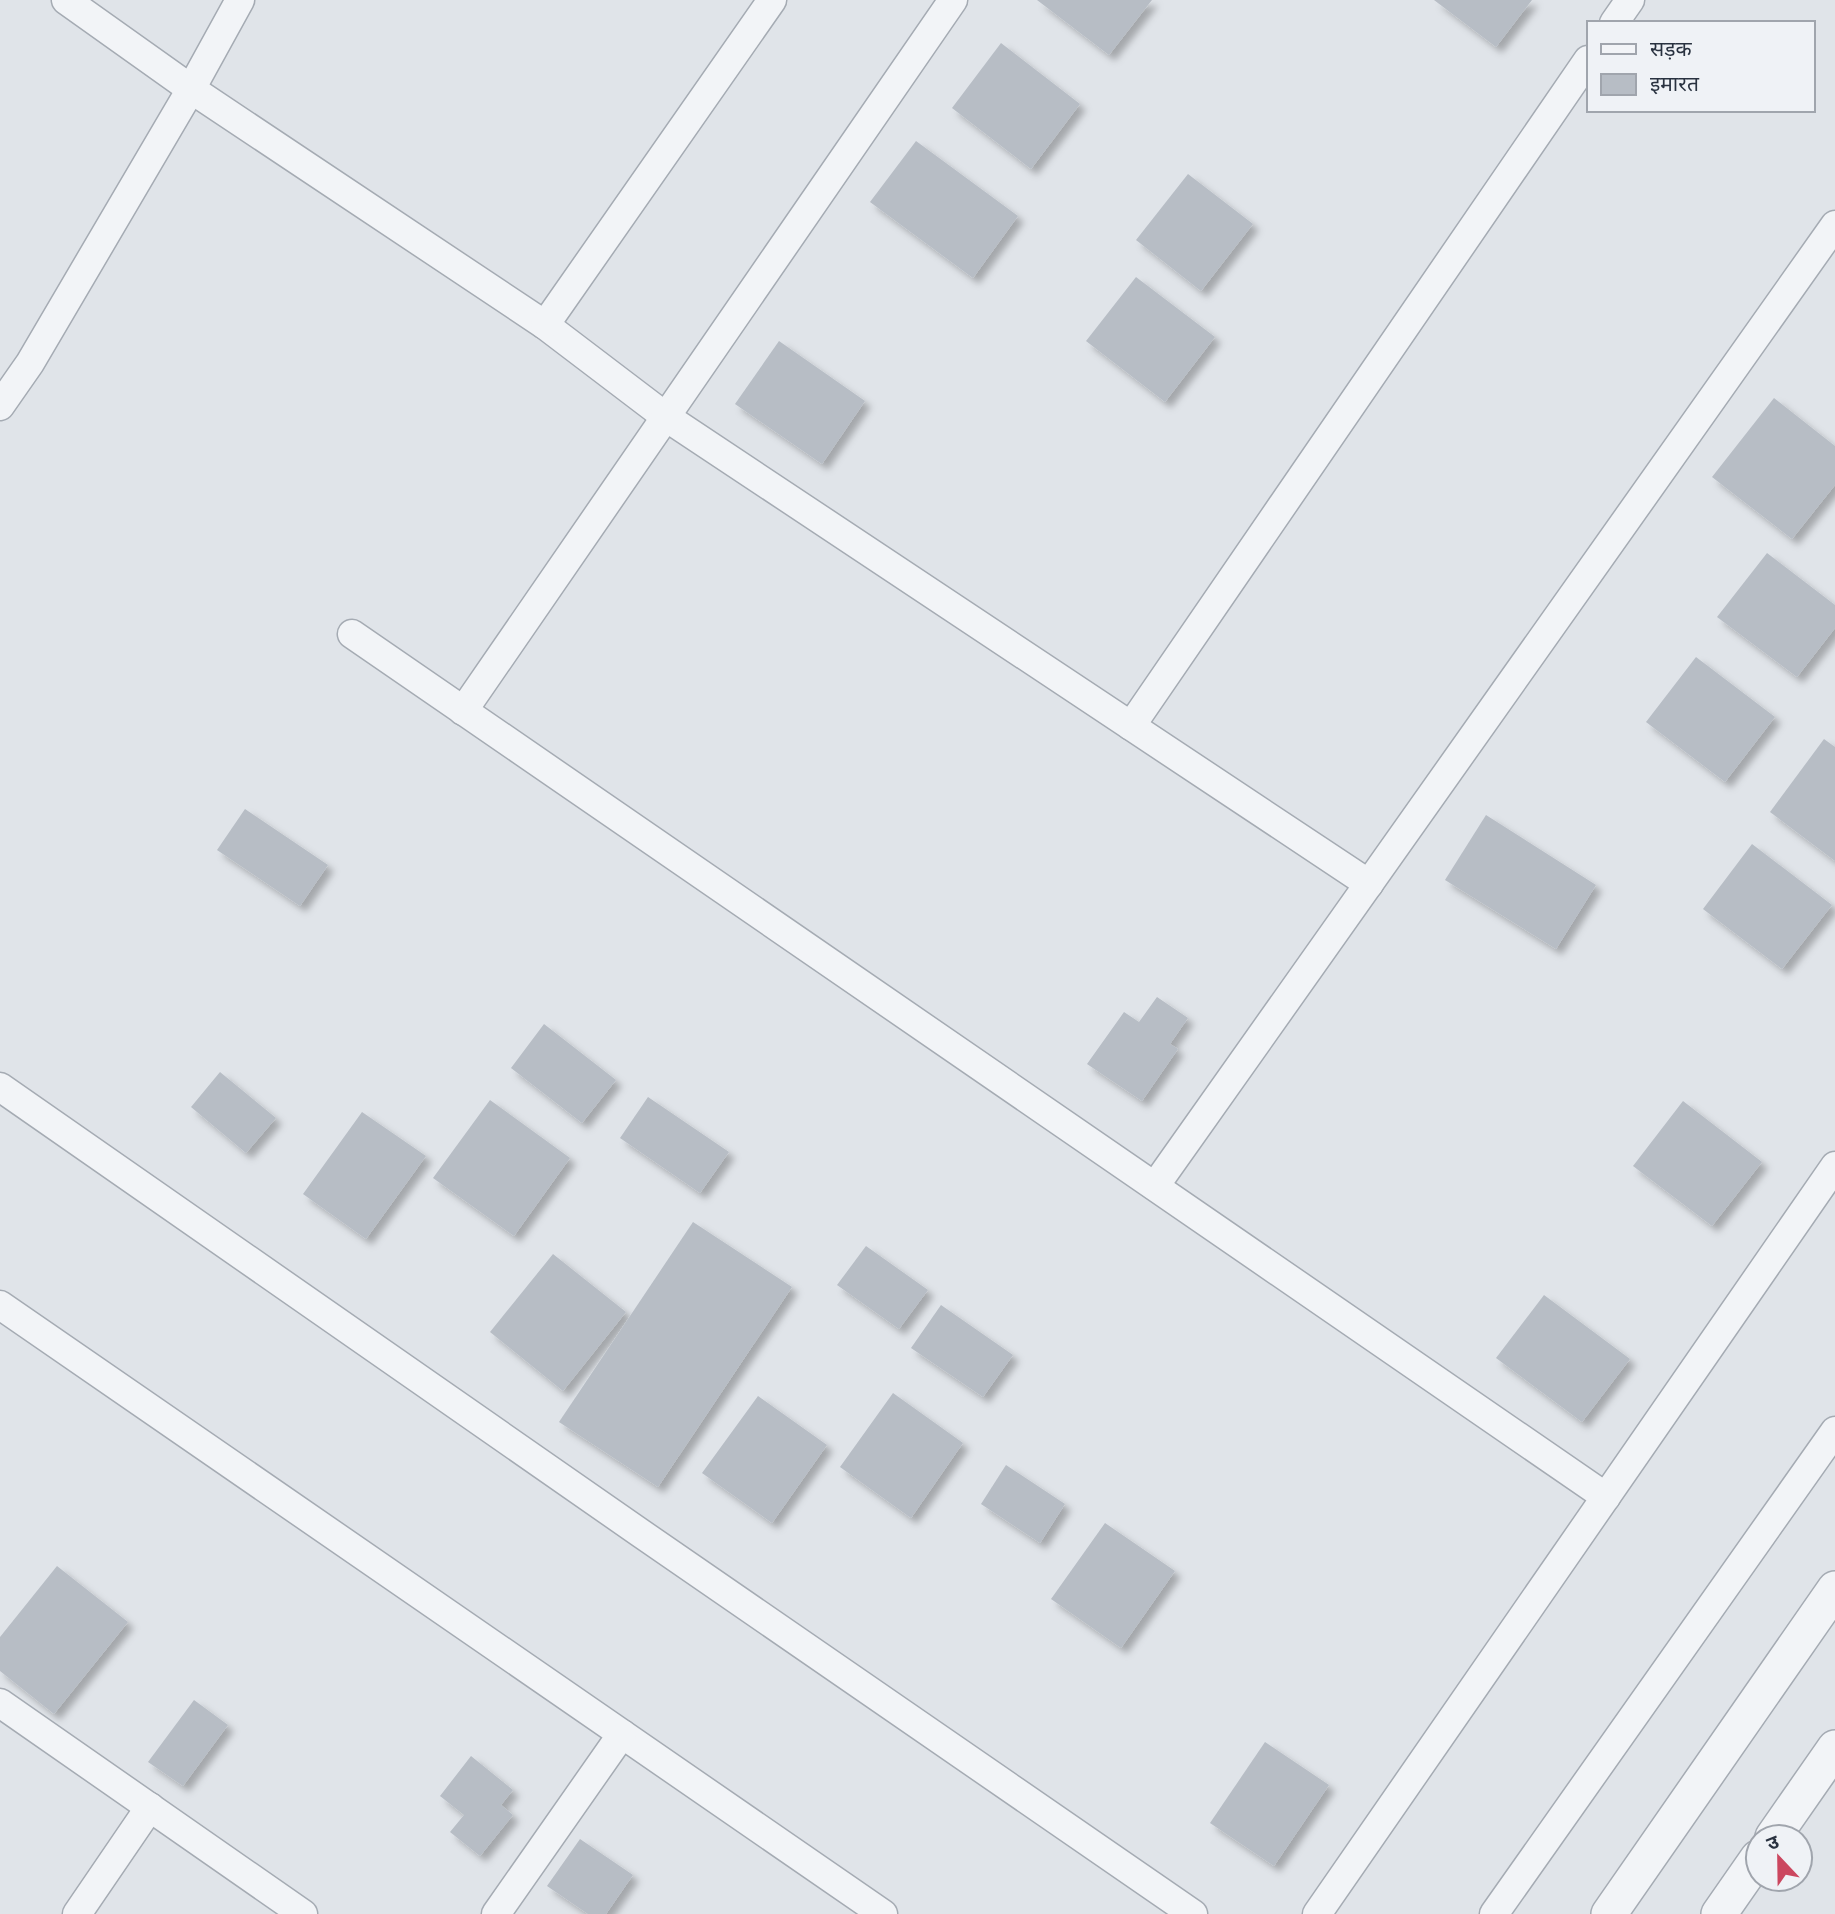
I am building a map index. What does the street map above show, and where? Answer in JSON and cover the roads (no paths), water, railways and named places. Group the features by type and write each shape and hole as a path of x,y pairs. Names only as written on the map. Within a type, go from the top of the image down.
{"street":[{"path":"66,0 191,89 545,325 666,417 1369,884"},
{"path":"0,406 30,363 191,89 240,0"},
{"path":"545,325 772,0"},
{"path":"463,711 953,0"},
{"path":"1615,21 1629,0"},
{"path":"1131,726 1587,61"},
{"path":"1155,1186 1835,225"},
{"path":"352,634 1606,1497"},
{"path":"0,1087 1193,1914"},
{"path":"1317,1914 1835,1166"},
{"path":"0,1305 883,1914"},
{"path":"1494,1914 1835,1432"},
{"path":"1609,1914 1835,1589"},
{"path":"0,1703 303,1914"},
{"path":"496,1914 622,1734"},
{"path":"1783,1823 1835,1748"},
{"path":"77,1914 150,1807"},
{"path":"1719,1914 1744,1878"}]}
